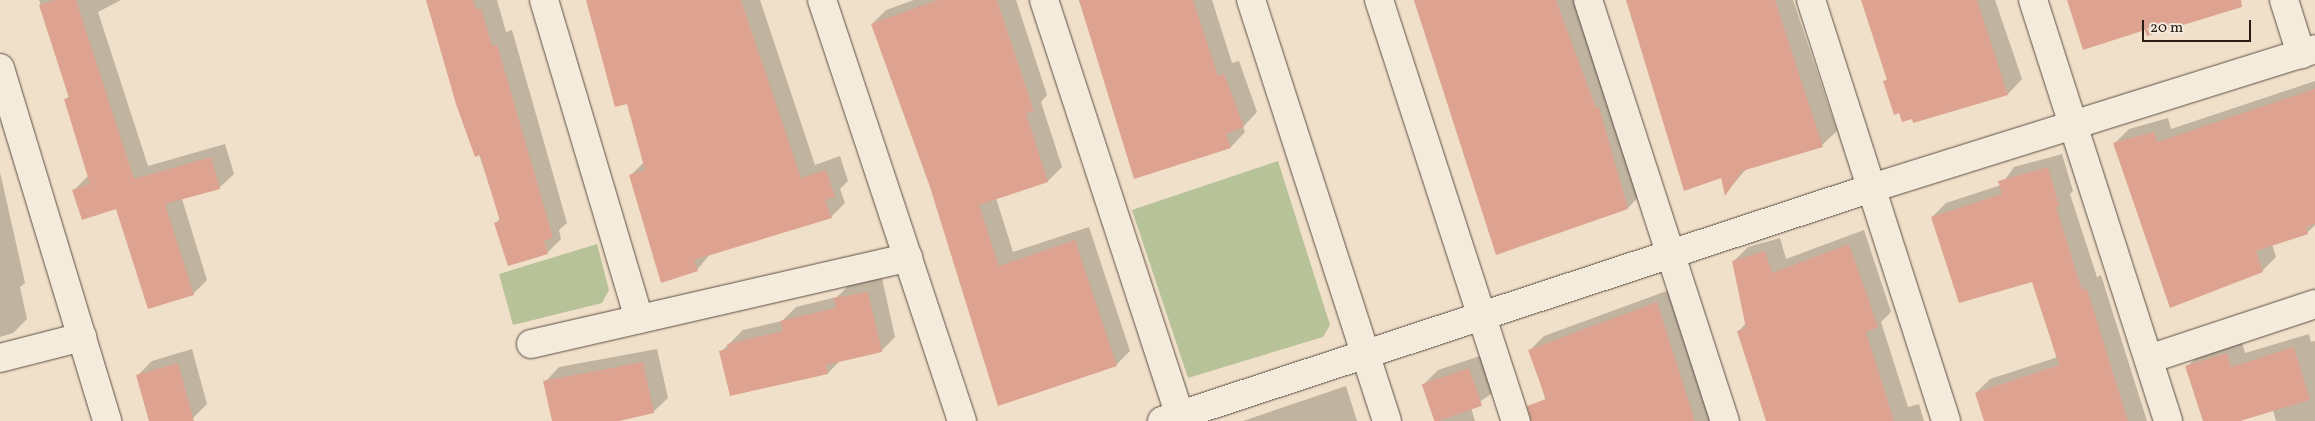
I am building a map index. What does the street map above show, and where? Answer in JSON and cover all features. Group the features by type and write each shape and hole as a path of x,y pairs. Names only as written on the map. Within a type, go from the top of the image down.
{"street":[{"path":"544,0 640,319"},
{"path":"822,0 962,421"},
{"path":"1044,0 1175,419 1872,188 2308,51 2284,0"},
{"path":"1251,0 1387,421"},
{"path":"1379,0 1516,421"},
{"path":"1588,0 1724,421"},
{"path":"1811,0 1946,421"},
{"path":"2033,0 2168,421"},
{"path":"0,68 9,127 82,337 107,421"},
{"path":"531,344 908,258"},
{"path":"2149,358 2315,304"},
{"path":"0,358 82,337"}],"green space":[{"path":"1278,161 1330,325 1323,337 1188,378 1132,210"},
{"path":"597,244 609,290 602,303 513,325 499,274"}],"building":[{"path":"56,0 76,0 134,179 211,157 220,189 165,204 194,295 148,309 116,209 82,220 72,190 90,184 64,99 69,98 39,5"},
{"path":"426,0 473,0 476,10 481,8 492,46 497,44 553,238 544,241 548,254 508,266 494,223 500,221 480,155 475,157 456,104"},
{"path":"586,0 741,0 801,178 826,170 835,197 825,200 832,218 694,260 698,271 661,283 629,175 645,170 627,104 615,107"},
{"path":"938,0 997,0 1034,111 1026,113 1048,182 979,205 999,266 1075,240 1117,366 998,406 930,187 871,24"},
{"path":"1079,0 1193,0 1218,76 1224,74 1244,127 1226,134 1231,148 1134,179"},
{"path":"1414,0 1556,0 1596,108 1599,107 1628,209 1496,255"},
{"path":"1626,0 1775,0 1823,147 1742,171 1725,196 1721,178 1684,191"},
{"path":"1861,0 1977,0 2008,95 1913,123 1912,119 1902,122 1899,113 1894,115 1883,81 1887,80"},
{"path":"2067,0 2241,0 2242,7 2147,36 2145,30 2083,50"},
{"path":"2315,89 2315,224 2306,227 2308,234 2256,251 2263,272 2170,308 2113,143 2154,132 2157,142"},
{"path":"2048,167 2059,206 2056,207 2082,290 2087,289 2128,421 1984,421 1975,393 2059,365 2032,282 1959,303 1931,217 2002,194 1998,181"},
{"path":"1849,244 1878,327 1866,332 1894,421 1766,421 1737,331 1746,328 1732,261 1765,251 1772,273"},
{"path":"868,292 882,352 826,365 828,374 730,396 719,351 729,349 727,344 783,331 780,321 836,308 834,298"},
{"path":"1657,302 1695,421 1531,421 1527,406 1546,399 1528,350"},
{"path":"2294,347 2310,400 2240,421 2203,421 2185,366 2227,353 2231,367"},
{"path":"643,362 654,413 619,421 552,421 543,381"},
{"path":"178,363 194,421 149,421 136,375"},
{"path":"1469,368 1482,406 1434,421 1422,384"}]}
